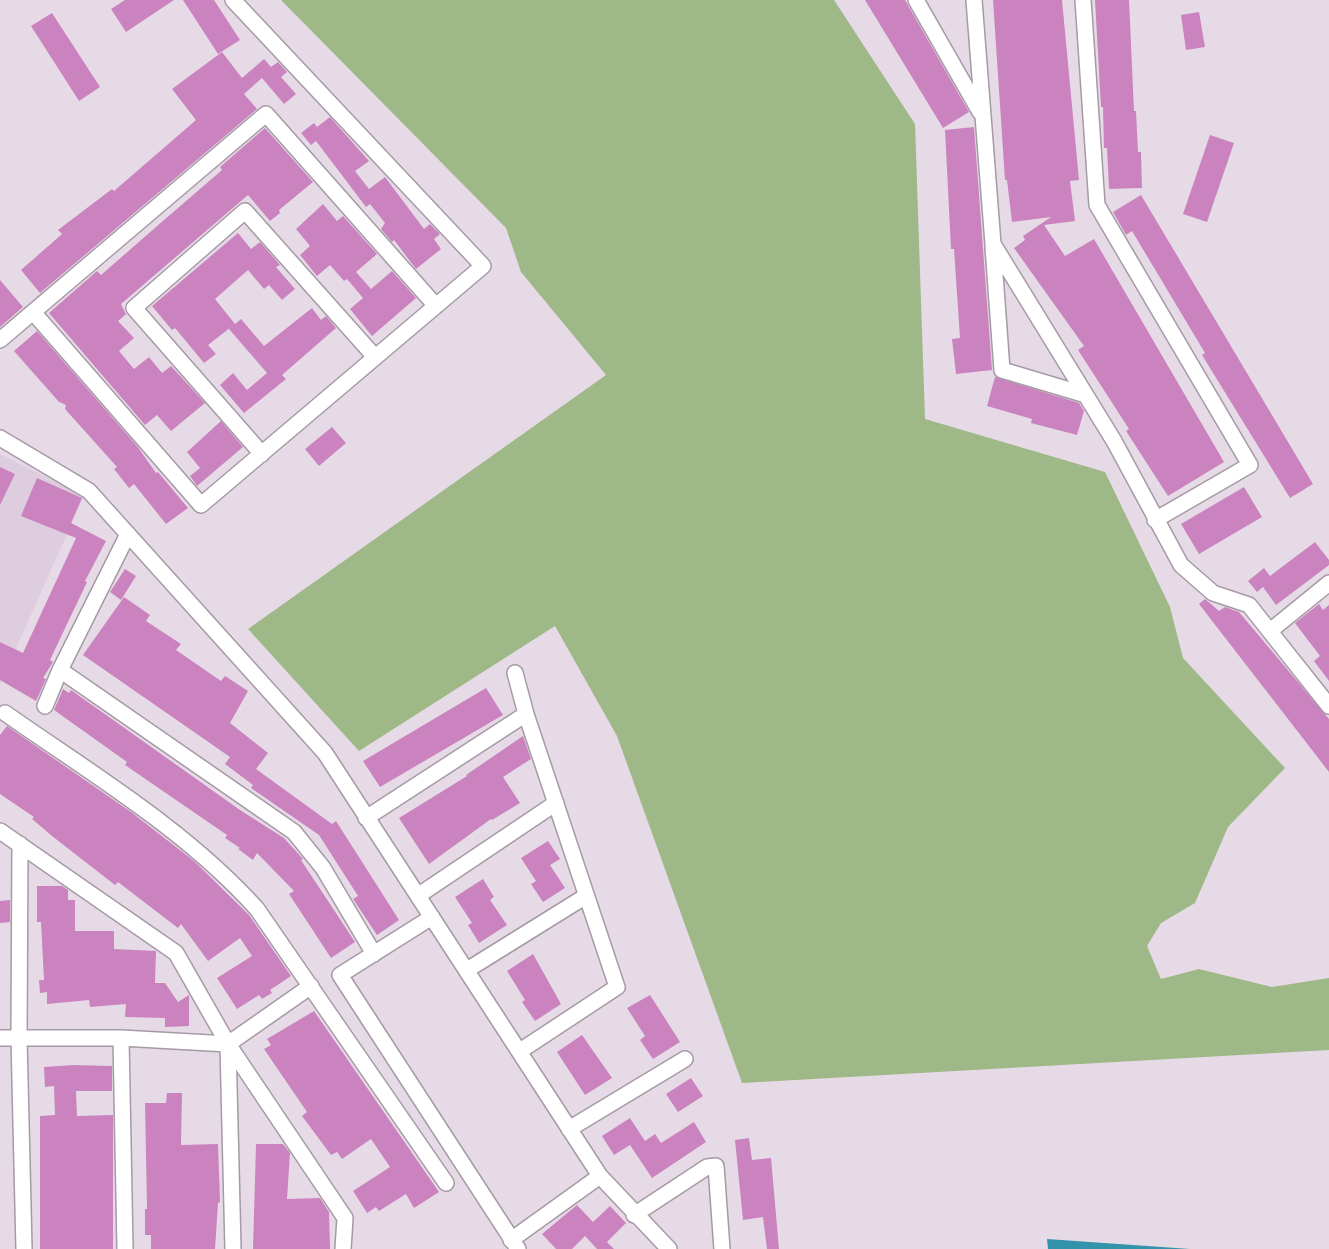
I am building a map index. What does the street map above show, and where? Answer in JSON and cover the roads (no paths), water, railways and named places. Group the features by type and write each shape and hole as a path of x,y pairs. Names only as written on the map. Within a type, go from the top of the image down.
{"street":[{"path":"33,312 201,505 483,266 233,0"},
{"path":"916,0 983,118"},
{"path":"974,0 1002,370 1086,395"},
{"path":"1083,0 1097,206 1250,465 1155,520"},
{"path":"0,340 266,114 436,306"},
{"path":"262,454 134,308 245,211 375,357"},
{"path":"993,244 1114,441 1181,565 1213,593 1249,605 1327,700"},
{"path":"0,438 89,491 325,753 600,1176 634,1215 669,1249"},
{"path":"45,706 60,670 128,534"},
{"path":"1270,631 1329,584"},
{"path":"60,670 294,832 323,868 374,954"},
{"path":"515,674 526,714 617,987 520,1051"},
{"path":"5,713 195,847 229,877 257,909 446,1184"},
{"path":"366,818 526,714"},
{"path":"419,895 556,803"},
{"path":"0,831 176,953 228,1044 345,1218 343,1249"},
{"path":"20,844 19,1038 24,1249"},
{"path":"466,970 586,896"},
{"path":"432,918 340,975 515,1244 600,1176"},
{"path":"0,1038 121,1038 228,1044 311,986"},
{"path":"121,1038 125,1249"},
{"path":"228,1044 233,1249"},
{"path":"569,1129 685,1059"},
{"path":"634,1215 707,1167 716,1166 722,1249"}],"water":[{"path":"1047,1239 1190,1249 1048,1249"}]}
